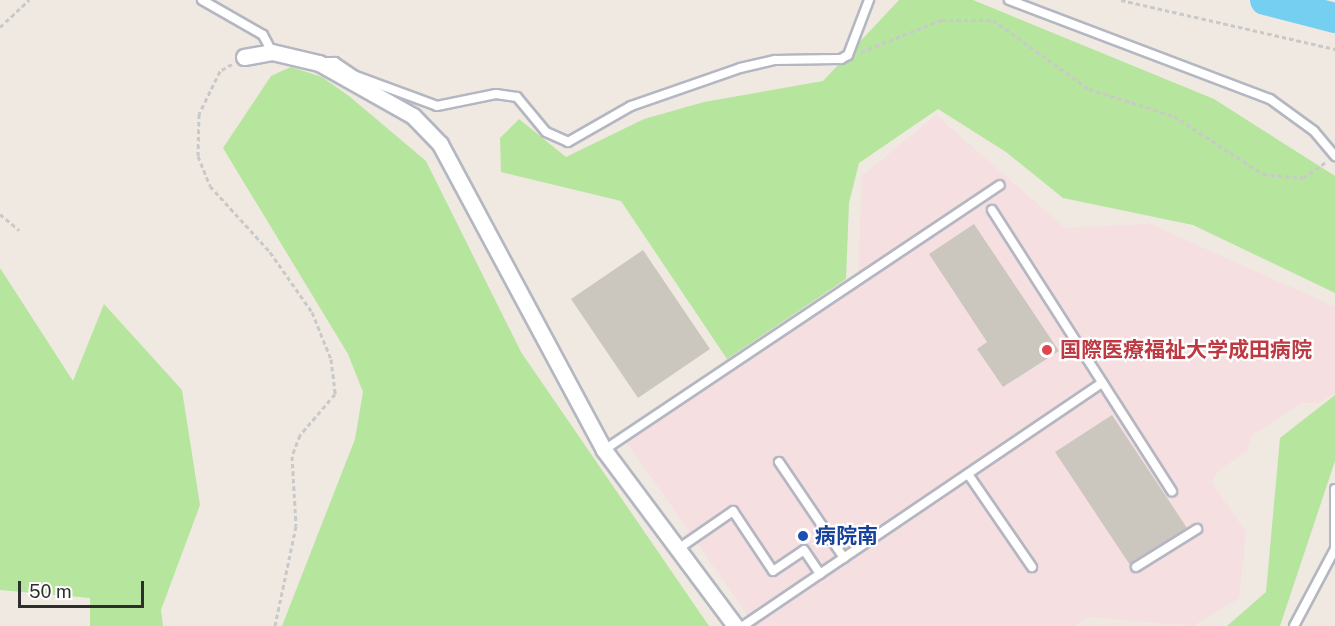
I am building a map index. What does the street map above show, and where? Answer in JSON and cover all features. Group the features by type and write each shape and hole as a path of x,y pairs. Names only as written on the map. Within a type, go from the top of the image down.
{"street":[{"path":"244,57 272,52 319,63 413,116 440,144 604,450 735,626"}],"lane":[{"path":"202,0 263,35 272,52"},
{"path":"319,63 335,62 356,76 436,106 496,94 517,97 559,143 577,139 631,106 740,68 775,60 812,64 848,55 869,0"},
{"path":"1009,0 1270,99 1314,131 1335,155"},
{"path":"604,450 1000,185"},
{"path":"992,210 1172,491"},
{"path":"743,626 1102,382"},
{"path":"779,462 844,558"},
{"path":"968,474 1032,567"},
{"path":"1294,626 1335,549 1335,489"},
{"path":"678,549 733,511 774,571 804,550 820,574"},
{"path":"1136,567 1197,529"}],"path":[{"path":"0,27 29,0"},
{"path":"1121,0 1335,49"},
{"path":"848,55 941,20 993,21 1089,89 1174,116 1263,174 1303,178 1335,155"},
{"path":"244,57 220,71 200,114 198,156 210,186 270,252 312,312 331,359 335,394 300,435 292,456 296,526 276,626"},
{"path":"0,214 19,230"}],"shaded area":[{"name":"国際医療福祉大学成田病院","path":"936,115 1065,228 1150,224 1335,307 1335,393 1319,403 1302,403 1252,435 1247,451 1217,472 1212,483 1246,532 1239,598 1193,626 1088,617 1075,626 755,626 626,441 858,283 862,176"}],"green space":[{"path":"899,0 973,0 1214,99 1335,176 1335,293 1193,225 1063,198 1006,152 938,109 859,163 849,203 846,279 727,359 621,201 501,172 500,138 519,119 566,157 644,119 704,102 823,81"},
{"path":"291,67 322,77 349,96 426,161 521,352 709,626 282,626 355,439 363,392 348,354 223,148 271,76"},
{"path":"0,268 73,381 104,304 182,390 200,505 161,610 163,626 90,626 90,598 0,590"},
{"path":"1335,395 1335,461 1280,626 1227,626 1266,592 1280,438"}],"building":[{"path":"974,224 1059,351 1003,387 977,349 987,342 929,254"},
{"path":"643,250 710,349 638,398 571,299"},
{"path":"1112,415 1187,528 1130,565 1055,452"}],"waterway":[{"path":"1265,0 1335,18"}],"place":[{"name":"国際医療福祉大学成田病院","path":"1047,350"},
{"name":"病院南","path":"803,536"}]}
